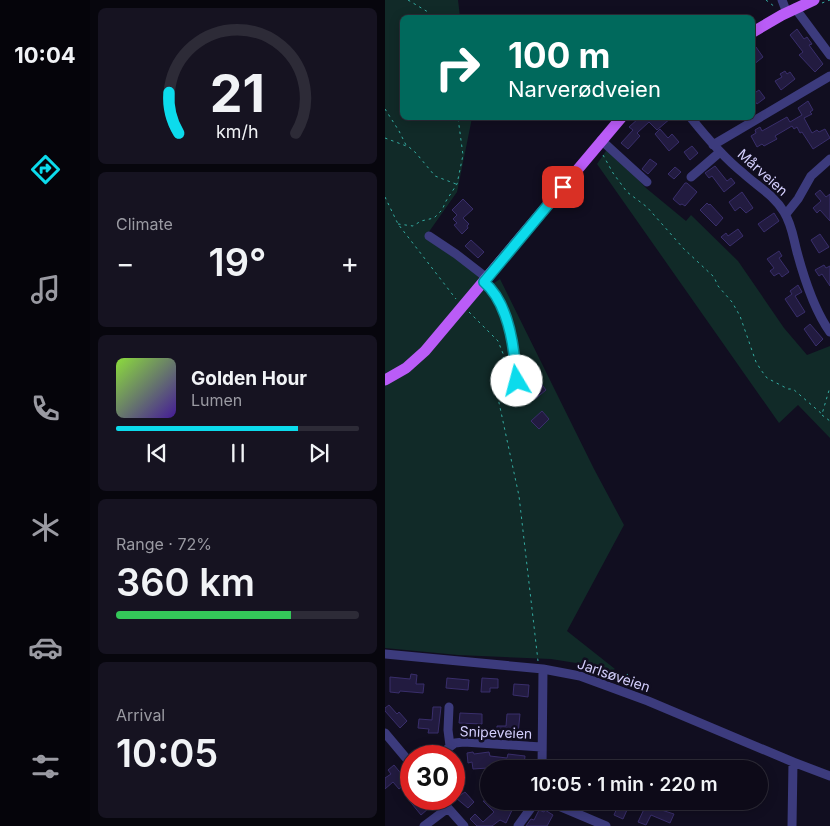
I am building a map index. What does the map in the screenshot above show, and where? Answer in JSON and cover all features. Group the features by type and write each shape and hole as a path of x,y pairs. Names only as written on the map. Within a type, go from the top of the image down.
{"main road":[{"path":"755,31 814,0"},
{"path":"385,380 407,368 465,309 486,280 619,120"}],"street":[{"path":"781,0 788,12 830,55"},
{"path":"717,148 830,76"},
{"name":"Mårveien","path":"693,120 717,148 744,174 776,200 786,214"},
{"path":"598,144 647,182"},
{"name":"Mårveien","path":"691,177 717,148"},
{"path":"830,159 811,176 798,199 786,214 792,227 805,277 820,317 830,332"},
{"path":"429,236 457,254 486,280 496,295 512,341 517,381 522,390"},
{"name":"Jarlsøveien","path":"385,654 541,665 606,684 830,776"},
{"path":"541,665 542,760"},
{"name":"Snipeveien","path":"449,707 447,730 450,745"},
{"path":"385,733 400,751"},
{"name":"Snipeveien","path":"452,745 464,742 541,747"},
{"path":"792,826 793,762"},
{"path":"424,826 445,810"},
{"path":"450,810 464,826"},
{"path":"518,826 529,810"},
{"path":"566,810 599,825"}],"path":[{"path":"408,0 430,15"},
{"path":"766,0 788,12"},
{"path":"385,109 406,145"},
{"path":"398,224 413,226 421,220 434,218 442,210 457,184 463,155 458,120"},
{"path":"385,138 406,145 417,153 435,176 457,184"},
{"path":"598,144 613,173 627,192 647,207 684,249 714,277 718,286 732,302 756,362 767,378 788,389 793,389 830,421"},
{"path":"385,198 398,224 465,309 498,341 504,356 499,370 498,398 519,496 541,665"},
{"path":"822,414 830,387"},
{"path":"620,680 628,674"}],"green space":[{"path":"385,0 458,0 460,15 400,15 400,120 472,120 457,192 426,236 494,283 500,279 594,469 624,525 567,631 615,669 609,672 576,663 551,659 458,655 385,648"},
{"path":"608,148 646,188 686,221 691,215 738,261 784,328 807,355 830,346 830,438 798,405 779,423 597,164"}],"building":[{"path":"797,29 804,39 807,37 812,44 809,45 823,64 815,72 799,55 803,52 790,35"},
{"path":"755,48 763,57 755,63"},
{"path":"785,71 787,74 790,72 795,79 781,90 775,81 782,77 780,74"},
{"path":"759,90 765,98 757,104 755,101 755,93"},
{"path":"808,101 813,110 810,112 812,114 804,118 812,133 825,129 830,138 813,149 802,132 800,133 797,127 794,129 792,126 775,136 777,139 764,146 762,144 757,147 751,136 756,133 755,130 760,127 762,131 787,117 790,122 802,115 798,108"},
{"path":"637,120 669,120 657,130 649,122 637,133 640,136 628,149 621,143 633,130 629,127"},
{"path":"660,129 668,138 672,134 679,142 669,151 655,134"},
{"path":"692,146 698,153 690,160 684,152"},
{"path":"650,159 657,164 648,174 642,169"},
{"path":"715,166 727,181 731,178 735,183 724,192 712,176 709,178 705,173"},
{"path":"675,167 681,172 674,179 668,174"},
{"path":"685,183 697,192 685,206 680,205 673,199"},
{"path":"820,190 826,197 830,194 830,221 820,210 817,213 813,208 821,201 815,194"},
{"path":"742,192 753,208 746,213 740,207 735,211 729,202"},
{"path":"463,199 473,209 463,218 469,224 462,234 454,225 457,223 453,219 457,215 452,210"},
{"path":"707,203 723,218 716,226 700,210"},
{"path":"774,213 779,221 764,232 758,224"},
{"path":"738,229 743,236 730,246 721,237 726,233 728,236"},
{"path":"820,234 829,247 819,253 811,240"},
{"path":"471,240 484,252 478,258 465,246"},
{"path":"779,251 782,256 779,258 789,272 782,277 779,273 774,276 770,271 774,268 767,259"},
{"path":"824,265 826,268 830,266 830,286 822,274 819,276 815,270"},
{"path":"798,285 802,292 795,296 805,312 797,317 785,299 792,294 790,291"},
{"path":"810,324 823,339 816,346 804,329"},
{"path":"530,369 546,390 535,399 528,390 523,375"},
{"path":"542,411 549,419 539,429 531,421"},
{"path":"411,674 417,675 416,684 424,684 423,693 390,692 390,677 410,679"},
{"path":"447,678 469,680 468,690 446,688"},
{"path":"482,678 498,679 498,688 490,688 490,692 481,692"},
{"path":"514,684 529,685 528,697 513,695"},
{"path":"389,705 407,721 400,728 385,711 385,708"},
{"path":"433,707 441,707 438,733 428,733 429,729 418,728 419,719 432,720"},
{"path":"460,713 482,714 482,724 459,723"},
{"path":"507,714 520,714 518,734 504,733 504,735 497,735 497,726 506,726"},
{"path":"489,752 490,756 507,758 508,754 525,756 525,760 480,760 480,769 473,769 472,762 468,763 467,753"},
{"path":"394,765 400,772 399,789 393,782 385,789 385,778 391,774 388,770"},
{"path":"465,792 474,802 468,808 465,806"},
{"path":"417,810 427,810 421,815"},
{"path":"492,810 512,810 506,823 500,820 492,826 477,826 470,819 475,814 483,822 494,812"},
{"path":"539,810 544,812 545,810 553,815 547,826 526,826 531,819 534,820"},
{"path":"616,810 627,810 623,819 614,815"},
{"path":"644,810 662,810 674,814 670,823 651,815 646,825 638,822"}],"route":[{"path":"517,381 512,341 500,303 491,288 484,282 563,187"}]}
